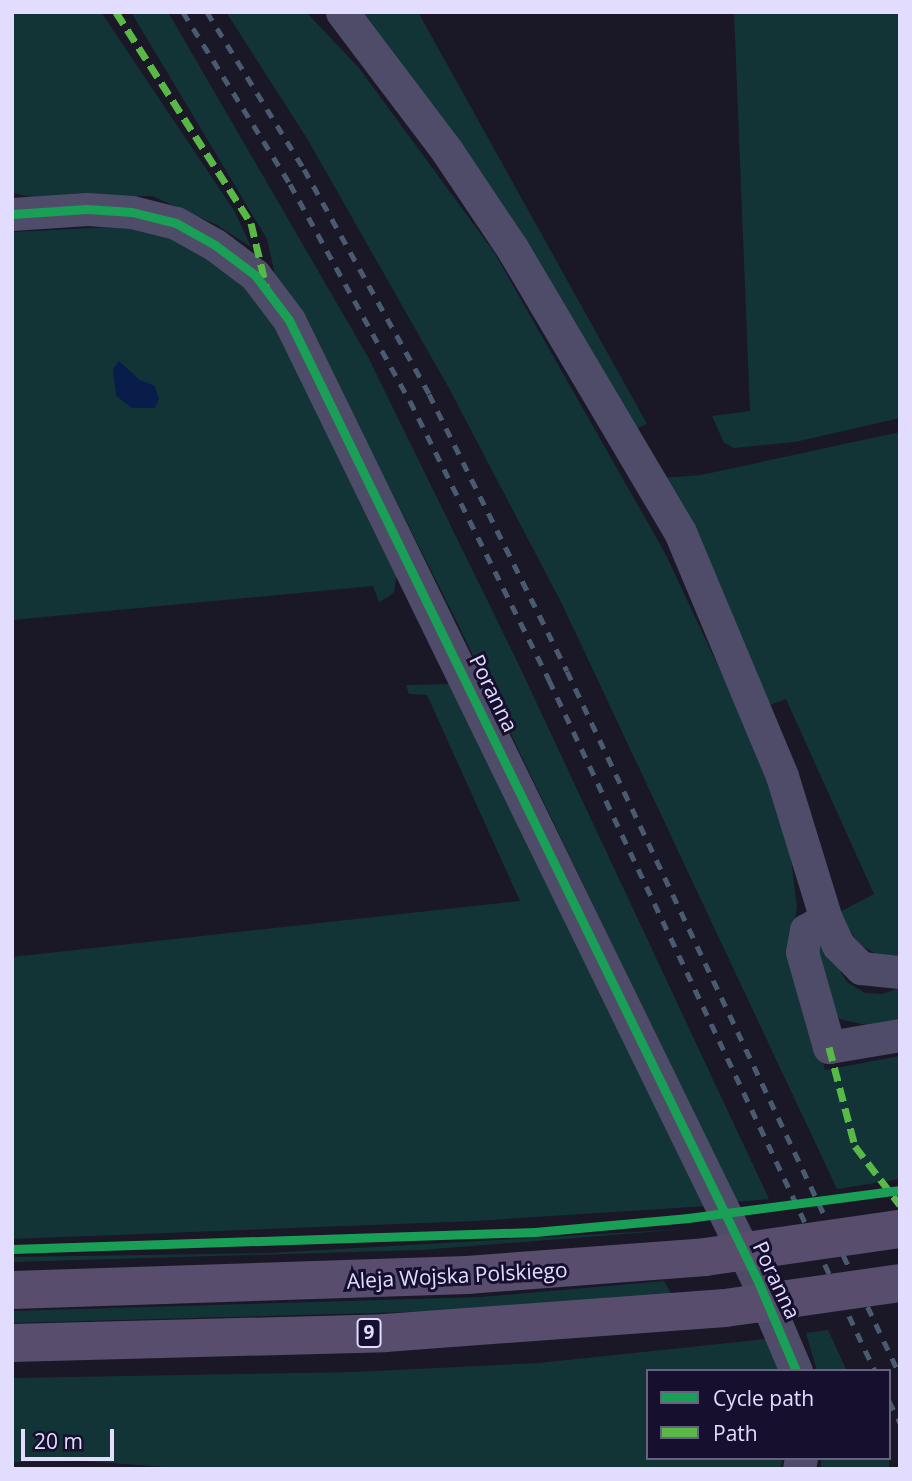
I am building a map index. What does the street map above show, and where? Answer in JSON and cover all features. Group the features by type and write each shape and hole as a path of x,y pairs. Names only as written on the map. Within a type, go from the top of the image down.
{"main road":[{"name":"Aleja Wojska Polskiego","path":"12,1290 454,1276 705,1257 900,1229"},
{"name":"9","path":"12,1343 385,1333 725,1308 900,1283"}],"street":[{"path":"342,12 447,151 512,248 680,532 782,776 826,919 838,945 861,968 900,972"},
{"name":"Poranna","path":"12,214 110,211 176,223 215,244 255,275 289,320 715,1191 783,1334 795,1369"},
{"path":"826,919 806,930 802,952 829,1047 900,1035"}],"green space":[{"path":"12,12 101,12 235,212 251,247 217,225 152,196 32,197 12,193"},
{"path":"131,12 168,12 368,357 516,659 769,1199 736,1202 460,628 346,401 276,279 267,239"},
{"path":"226,12 306,12 359,68 494,252 665,553 733,698 788,834 797,907 791,945 825,1070 900,1056 900,1179 837,1189 562,604 450,390 308,140"},
{"path":"352,12 418,12 647,424 630,431"},
{"path":"734,12 900,12 900,418 795,442 734,448 724,443 712,416 750,411"},
{"path":"133,226 195,248 252,293 273,321 397,572 394,592 388,597 379,602 373,586 12,620 12,232"},
{"path":"900,432 900,956 880,956 859,944 838,913 874,894 786,699 765,707 661,478 701,475"},
{"path":"453,684 707,1206 475,1221 12,1239 12,957 520,901 427,695 409,694 406,685"},
{"path":"817,934 847,982 865,993 882,994 900,988 900,1026 879,1028 840,1019 822,999"},
{"path":"687,1229 421,1250 12,1262 12,1257 269,1253"},
{"path":"664,1281 672,1295 480,1310 12,1323 12,1311 481,1297"},
{"path":"828,1330 846,1369 816,1369 806,1333"},
{"path":"766,1339 778,1369 646,1369 646,1460 782,1460 780,1469 195,1469 82,1461 12,1462 12,1378 354,1372 539,1363"},
{"path":"821,1460 889,1460 889,1469 821,1469"}],"water":[{"path":"119,361 140,380 155,386 159,399 155,408 132,408 116,396 113,369"}],"railway":[{"path":"183,12 290,184 410,401 549,680 874,1369"},
{"path":"207,12 304,169 429,394 567,671 900,1375"},
{"path":"891,1405 900,1423"}],"marked path":[{"path":"116,12 251,223 266,286"},
{"path":"829,1047 855,1146 900,1205"}],"cycle path":[{"path":"12,214 87,209 132,212 176,223 215,245 255,275 289,320 757,1279 795,1369"},
{"path":"12,1249 535,1232 688,1218 900,1190"}]}
